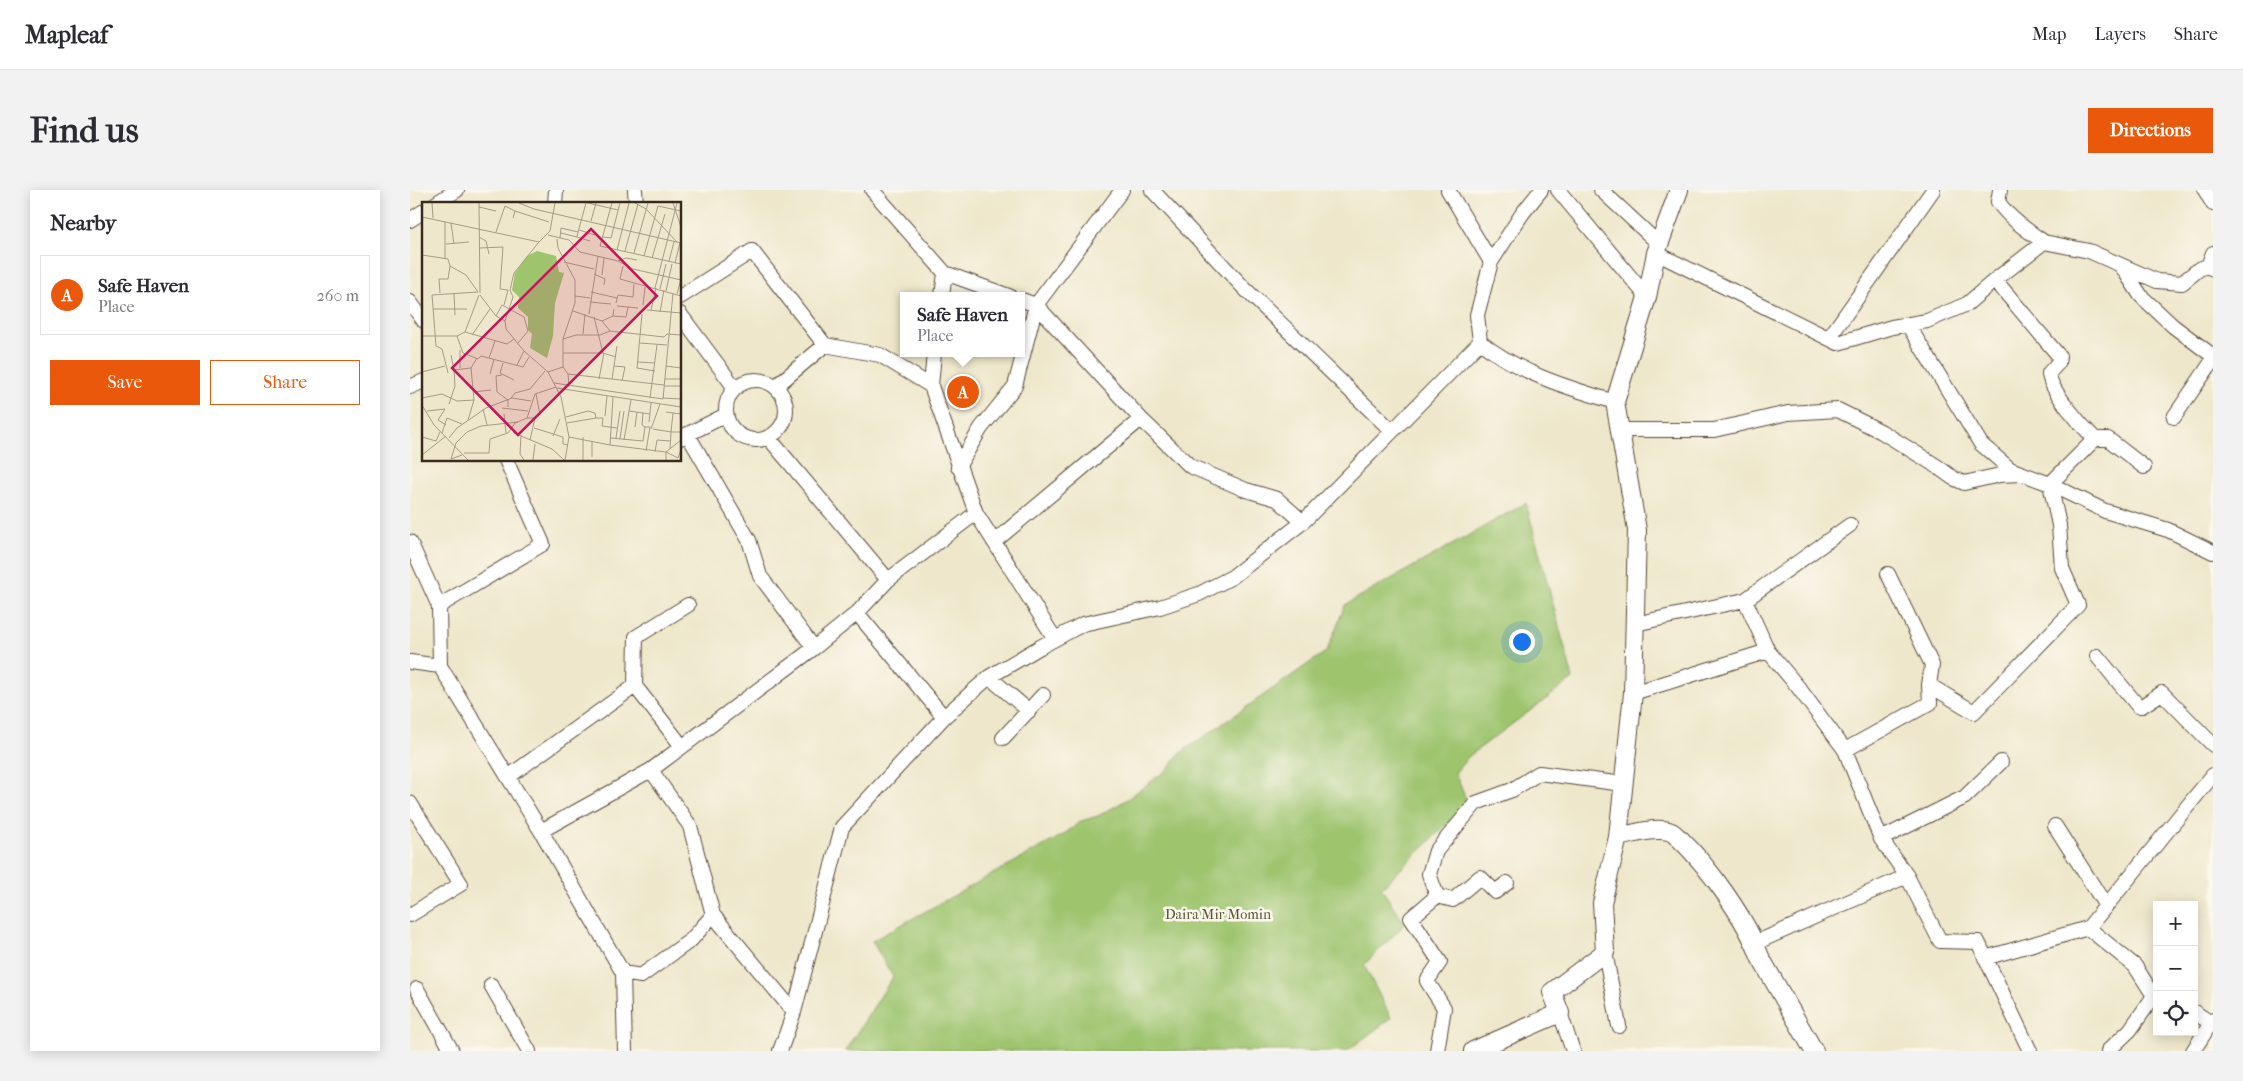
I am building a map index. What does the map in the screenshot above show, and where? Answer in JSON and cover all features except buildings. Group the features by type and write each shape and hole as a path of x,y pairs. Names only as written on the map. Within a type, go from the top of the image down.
{"street":[{"path":"438,202 457,190"},
{"path":"872,190 945,273 998,292"},
{"path":"1025,348 1036,306 1122,190"},
{"path":"1152,190 1244,288 1392,431"},
{"path":"1448,190 1491,262"},
{"path":"1541,190 1522,214 1491,262 1478,314 1480,342 1501,359 1540,377 1615,402"},
{"path":"1558,190 1647,298"},
{"path":"1601,190 1657,248 1838,343 1892,327 1908,326 1927,321 1967,304 2044,242"},
{"path":"1619,1026 1605,952 1602,903 1618,837 1633,693 1637,530 1615,402 1647,298 1657,248 1679,190"},
{"path":"1829,338 1933,190"},
{"path":"2000,190 1998,202 2003,209 2044,242 2090,252 2157,281 2182,283 2199,269 2211,263"},
{"path":"2205,190 2213,204"},
{"path":"410,220 422,212"},
{"path":"681,296 752,251 825,345 880,355 931,386"},
{"path":"2122,267 2141,296 2173,326 2213,358 2174,418"},
{"path":"943,292 945,273"},
{"path":"1995,280 2059,356 2058,363 2049,373 2052,383 2086,430 2095,439 2108,439 2144,467"},
{"path":"1025,301 1036,306 1141,419 1190,466 1246,490 1277,499 1303,522"},
{"path":"410,302 422,318"},
{"path":"681,315 735,388"},
{"path":"1908,326 1981,444 2010,469 2050,484 2105,511 2168,530 2213,552"},
{"path":"780,1051 794,1012 842,827 944,718 989,678 1083,624 1160,607 1199,594 1232,577 1303,522 1480,342"},
{"path":"775,387 825,345"},
{"path":"934,357 931,386 976,514 1055,639"},
{"path":"958,467 981,428 1015,386 1023,357"},
{"path":"760,380 775,387 782,395 785,404 782,424 776,432 768,437 750,439 734,431 726,415 726,405 729,395 735,388 742,383 760,380"},
{"path":"410,387 422,382"},
{"path":"1620,430 1714,430 1788,412 1838,410 1882,432 1936,465 1953,478 1964,483 2000,475 2021,474"},
{"path":"726,415 684,436 749,540 760,576 814,648"},
{"path":"994,542 1141,419"},
{"path":"768,437 888,580"},
{"path":"2050,484 2095,439"},
{"path":"438,606 543,544 506,461"},
{"path":"1929,685 1974,712 2078,605 2062,568 2059,525 2050,484"},
{"path":"541,831 651,770 681,745 814,648 857,613 888,580 976,514"},
{"path":"1635,624 1745,600 1850,525"},
{"path":"410,542 438,606 440,666 541,831 623,973 625,1051"},
{"path":"1845,750 1930,703 1929,685 1932,665 1888,574"},
{"path":"1745,600 1768,651 1798,687 1845,750 1881,839 1907,876 1940,941 1978,942 2030,1051"},
{"path":"681,745 635,686 636,637 688,605"},
{"path":"857,613 944,718"},
{"path":"1633,693 1768,651"},
{"path":"2098,656 2138,706 2142,706 2162,693 2213,746"},
{"path":"410,662 440,666"},
{"path":"989,678 1029,711"},
{"path":"508,777 635,686"},
{"path":"1003,738 1044,695"},
{"path":"1881,839 1964,797 2001,762"},
{"path":"651,770 690,826 713,915 794,1012"},
{"path":"1437,896 1429,874 1436,851 1476,803 1512,790 1538,773 1623,784"},
{"path":"1985,958 2088,928 2213,775"},
{"path":"410,803 461,884 410,915"},
{"path":"2055,826 2106,906"},
{"path":"1618,837 1652,830 1671,832 1691,850 1713,876 1755,943 1760,957 1814,1051"},
{"path":"1755,943 1907,876"},
{"path":"1437,896 1454,900 1480,877 1495,892 1507,883"},
{"path":"1437,896 1411,918 1440,962 1427,981 1444,1008 1437,1051"},
{"path":"623,973 641,976 690,940 713,915"},
{"path":"2088,928 2135,966 2153,993"},
{"path":"1573,1051 1552,992 1605,952"},
{"path":"491,985 529,1051"},
{"path":"417,989 452,1051"},
{"path":"2108,1051 2130,1030 2153,999"},
{"path":"1473,1051 1560,1013"},
{"path":"2192,1051 2212,1021 2198,1014"}],"green space":[{"name":"Daira Mir Momin","path":"1526,503 1573,679 1469,756 1455,773 1468,804 1381,888 1405,924 1364,965 1391,1018 1347,1051 845,1051 893,977 872,941 1063,835 1081,821 1098,816 1123,802 1167,770 1179,754 1327,651 1345,605"}],"place":[{"name":"Safe Haven","path":"963,392"}]}
